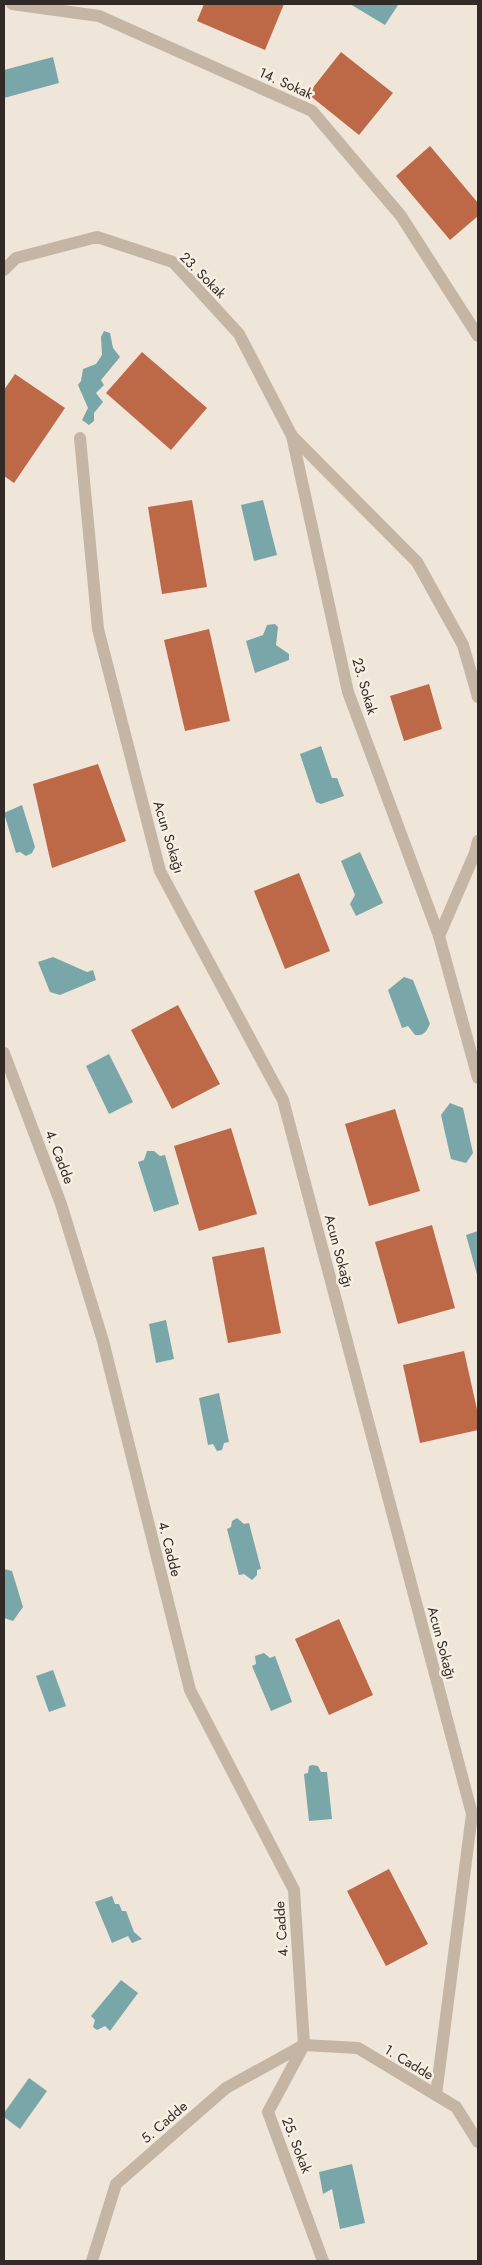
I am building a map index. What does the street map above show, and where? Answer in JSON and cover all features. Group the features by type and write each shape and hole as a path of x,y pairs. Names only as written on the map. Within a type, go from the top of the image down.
{"street":[{"name":"14. Sokak","path":"12,4 99,16 312,111 401,216 478,336"},
{"name":"23. Sokak","path":"4,270 16,258 97,237 173,262 239,334 292,436 348,692 439,936 478,1078"},
{"name":"23. Sokak","path":"292,436 418,562 463,645 478,697"},
{"name":"Acun Sokağı","path":"80,438 98,629 160,871 283,1100 472,1814 436,2095"},
{"path":"439,936 475,853 478,841"},
{"name":"4. Cadde","path":"4,1053 62,1204 103,1341 190,1690 294,1890 304,2045"},
{"name":"1. Cadde","path":"304,2045 358,2048 456,2107 478,2142"},
{"name":"5. Cadde","path":"92,2261 116,2184 226,2088 304,2045"},
{"name":"25. Sokak","path":"304,2045 268,2112 323,2261"}],"water":[{"path":"350,4 396,4 398,5 385,25"},
{"path":"53,57 59,83 4,98 4,70"},
{"path":"104,331 110,333 113,348 120,357 101,380 104,385 96,393 103,402 94,413 94,421 89,425 82,420 88,408 78,385 81,381 83,369 96,364 102,355 101,337"},
{"path":"263,500 277,555 254,561 241,505"},
{"path":"275,624 278,627 276,645 289,654 289,660 255,673 246,641 263,635 267,625"},
{"path":"321,746 332,778 337,778 344,796 321,804 316,802 300,754"},
{"path":"22,805 35,847 32,853 26,856 20,852 16,853 4,813"},
{"path":"360,852 383,903 356,916 350,904 355,895 341,861"},
{"path":"53,957 87,972 93,970 96,980 60,995 50,992 38,962"},
{"path":"404,977 413,980 430,1024 421,1035 415,1035 408,1026 402,1028 388,990"},
{"path":"109,1054 133,1102 109,1114 86,1066"},
{"path":"450,1103 463,1108 473,1153 466,1163 451,1159 441,1115"},
{"path":"147,1151 154,1151 160,1156 165,1155 179,1204 154,1212 138,1162 144,1160"},
{"path":"478,1231 478,1278 466,1235"},
{"path":"166,1320 174,1359 156,1363 149,1324"},
{"path":"219,1393 229,1442 224,1443 222,1450 217,1451 213,1444 208,1445 199,1398"},
{"path":"237,1518 244,1524 249,1523 261,1569 257,1570 257,1575 252,1580 244,1574 239,1575 227,1529 231,1527 232,1521"},
{"path":"4,1569 12,1571 23,1607 13,1621 4,1618"},
{"path":"264,1653 270,1658 275,1656 292,1702 271,1711 252,1666 256,1664 255,1656"},
{"path":"53,1670 66,1706 49,1712 36,1676"},
{"path":"309,1766 318,1766 321,1772 327,1772 332,1819 309,1821 304,1774 308,1773"},
{"path":"112,1896 115,1904 119,1904 122,1911 126,1911 134,1932 142,1939 132,1943 128,1936 112,1943 95,1902"},
{"path":"121,1980 138,1993 110,2031 105,2026 97,2030 93,2027 95,2020 91,2016"},
{"path":"29,2078 47,2091 20,2129 4,2117 4,2113"},
{"path":"352,2164 365,2223 340,2229 332,2189 323,2194 319,2172"}],"building":[{"path":"204,4 284,4 265,50 197,21"},
{"path":"341,52 393,93 359,135 308,94"},
{"path":"430,146 478,203 478,216 450,240 396,176"},
{"path":"142,352 207,408 171,450 106,393"},
{"path":"15,374 65,408 14,483 4,476 4,390"},
{"path":"192,500 207,587 162,594 148,507"},
{"path":"209,629 230,721 185,731 164,640"},
{"path":"429,684 442,729 404,741 390,696"},
{"path":"98,764 126,841 52,868 33,784"},
{"path":"299,873 330,951 285,969 254,891"},
{"path":"178,1005 220,1084 172,1109 131,1030"},
{"path":"395,1109 420,1191 369,1206 345,1124"},
{"path":"231,1128 257,1214 199,1231 174,1146"},
{"path":"432,1225 455,1308 398,1324 375,1242"},
{"path":"264,1247 281,1333 228,1343 212,1257"},
{"path":"464,1351 478,1414 478,1430 420,1443 403,1365"},
{"path":"339,1619 373,1695 329,1715 295,1639"},
{"path":"389,1869 428,1944 386,1966 347,1891"}]}
